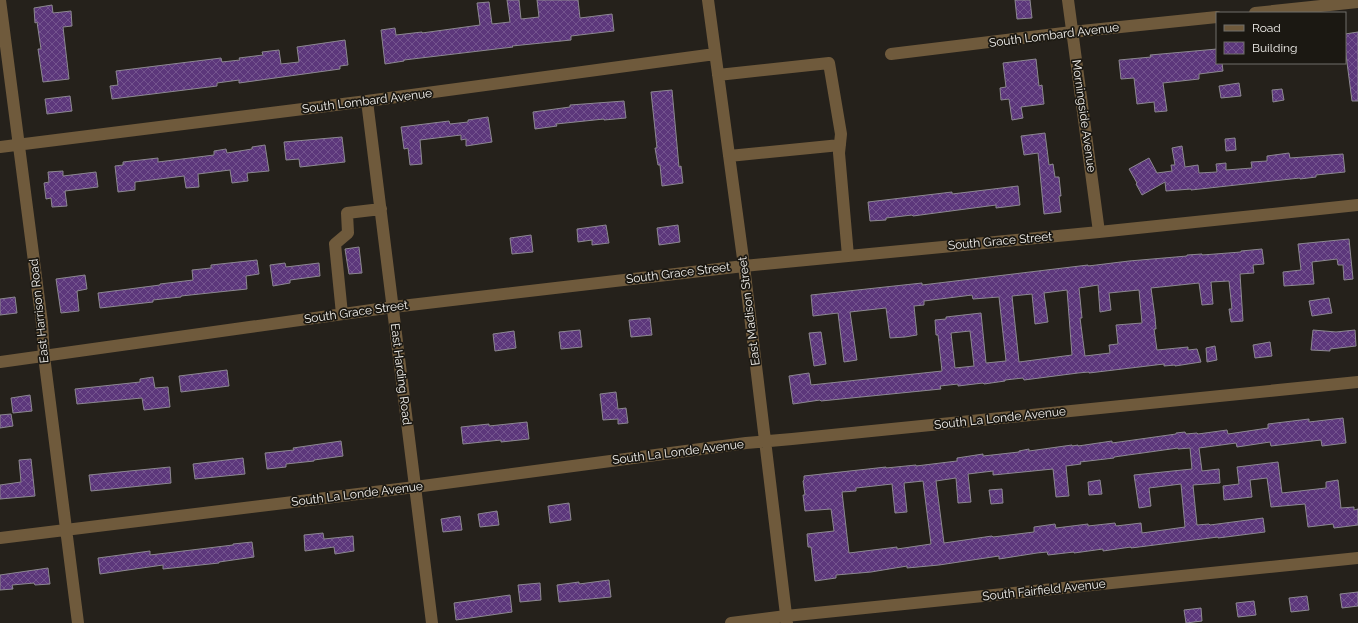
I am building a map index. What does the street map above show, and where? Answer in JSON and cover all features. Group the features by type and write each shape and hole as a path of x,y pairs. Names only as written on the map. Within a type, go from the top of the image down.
{"street":[{"name":"East Harrison Road","path":"0,0 20,145 42,323 44,356 78,623"},
{"name":"East Madison Street","path":"708,0 744,266 764,442 787,619"},
{"name":"Morningside Avenue","path":"1068,0 1099,232"},
{"path":"1264,12 1358,2"},
{"name":"South Lombard Avenue","path":"890,54 1072,32 1216,17"},
{"name":"South Lombard Avenue","path":"0,147 368,101 715,54"},
{"path":"718,74 829,63 841,134 839,152 848,256"},
{"name":"East Harding Road","path":"368,101 432,623"},
{"path":"729,156 840,145"},
{"name":"South Grace Street","path":"0,362 393,307 744,266 1099,232 1358,205"},
{"path":"342,314 335,244 348,233 347,213 381,209"},
{"name":"South La Londe Avenue","path":"0,538 746,443 1358,382"},
{"name":"South Fairfield Avenue","path":"731,623 787,619 1358,558"}],"building":[{"path":"507,0 519,0 521,19 539,17 537,0 578,0 580,18 612,14 614,31 571,36 571,40 512,46 513,47 404,60 385,64 381,30 395,28 396,35 480,25 477,3 489,2 492,24 510,22"},
{"path":"1015,0 1030,0 1032,18 1017,19"},
{"path":"52,5 53,13 71,11 72,26 63,27 69,79 43,82 38,49 41,49 37,22 35,23 34,8"},
{"path":"1358,32 1358,101 1352,101 1346,55 1346,34"},
{"path":"345,40 348,65 340,66 340,69 239,83 239,80 217,83 217,86 112,99 110,86 118,85 116,71 221,58 222,62 240,60 239,58 263,55 262,52 279,50 281,64 299,62 297,47"},
{"path":"1216,49 1216,64 1222,64 1223,71 1199,74 1199,79 1163,83 1167,111 1155,112 1154,102 1137,104 1134,78 1121,79 1119,60 1151,57 1150,55"},
{"path":"1036,59 1039,86 1042,85 1044,104 1021,107 1023,118 1012,120 1009,99 1001,100 1000,88 1006,87 1003,63"},
{"path":"1239,83 1241,96 1221,98 1219,86"},
{"path":"1282,89 1284,100 1273,102 1272,90"},
{"path":"672,90 679,167 681,166 683,183 662,186 660,165 658,165 655,148 657,148 651,92"},
{"path":"70,96 72,111 47,114 45,99"},
{"path":"624,101 626,118 556,124 557,126 535,129 533,112 570,107 570,105"},
{"path":"488,117 492,142 466,146 466,139 461,140 461,135 420,140 422,164 410,165 408,148 404,149 401,127 449,121 450,124 468,122 468,120"},
{"path":"1045,133 1049,165 1053,164 1055,177 1059,177 1061,212 1044,214 1038,153 1024,155 1021,136"},
{"path":"342,137 345,162 300,167 299,159 286,160 284,142"},
{"path":"1235,138 1236,150 1226,151 1225,139"},
{"path":"265,145 269,171 247,173 248,181 232,183 230,170 198,174 199,187 186,188 184,176 135,182 135,190 118,192 115,166 123,165 123,162 158,158 158,162 214,155 214,151 226,149 227,153 252,149 252,147"},
{"path":"1182,146 1185,167 1198,165 1199,173 1217,172 1216,164 1226,163 1226,170 1252,168 1251,162 1267,161 1267,156 1289,153 1290,158 1343,154 1345,172 1316,175 1316,177 1300,179 1191,190 1166,191 1165,182 1142,195 1129,169 1149,158 1157,173 1172,171 1171,165 1175,165 1172,148"},
{"path":"63,171 63,176 96,172 98,187 65,191 67,206 52,207 51,198 46,199 44,183 49,182 48,172"},
{"path":"1018,186 1020,205 996,208 996,205 870,221 868,202"},
{"path":"606,225 609,243 592,245 592,240 578,242 577,229"},
{"path":"678,225 680,242 659,245 657,228"},
{"path":"531,235 533,252 512,254 510,238"},
{"path":"1349,239 1353,279 1344,280 1343,265 1338,265 1337,259 1312,262 1314,284 1284,286 1283,272 1301,270 1298,244"},
{"path":"359,247 362,273 349,274 345,249"},
{"path":"1262,249 1264,264 1253,265 1254,273 1240,274 1243,321 1231,322 1229,309 1232,309 1229,281 1211,282 1213,304 1202,305 1199,283 1151,288 1157,350 1188,347 1188,350 1197,349 1201,362 1175,366 1164,366 1164,364 1024,380 1023,378 984,384 958,386 958,384 940,386 941,389 820,400 793,404 789,376 809,373 811,385 942,371 935,320 946,319 946,317 981,313 986,363 1006,361 999,297 973,299 972,295 924,301 924,305 914,306 917,335 905,337 890,338 886,308 850,312 857,360 844,362 838,313 813,316 811,295 922,283 922,285 1088,265","holes":["1098,285 1100,312 1111,310 1109,293 1139,290 1142,323 1116,325 1118,344 1109,345 1110,353 1085,356 1080,318 1082,318 1079,288","1067,290 1072,355 1019,362 1012,296 1032,294 1035,324 1048,322 1044,293","970,331 974,366 955,368 951,333"]},
{"path":"257,260 259,274 246,276 247,289 181,296 153,300 153,302 100,308 98,293 193,280 192,270 211,268 211,265"},
{"path":"285,263 286,267 319,263 320,276 290,280 290,283 273,286 270,265"},
{"path":"85,275 87,289 77,291 79,311 61,313 56,279"},
{"path":"15,297 17,313 0,315 0,299"},
{"path":"1329,298 1332,313 1312,316 1309,301"},
{"path":"650,318 652,335 631,337 629,320"},
{"path":"580,330 582,347 561,349 559,332"},
{"path":"1313,330 1336,332 1355,330 1356,346 1330,349 1330,351 1311,350"},
{"path":"514,331 516,348 495,351 493,334"},
{"path":"821,332 826,364 814,366 809,333"},
{"path":"1270,342 1272,356 1255,358 1253,345"},
{"path":"1215,346 1217,360 1207,362 1206,348"},
{"path":"227,370 229,386 181,392 179,376"},
{"path":"153,377 155,388 168,387 170,407 144,410 142,398 77,404 75,389 140,382 140,379"},
{"path":"616,392 618,409 626,408 628,423 618,424 618,419 603,420 600,394"},
{"path":"30,395 32,411 13,413 11,398"},
{"path":"11,414 13,426 0,428 0,415"},
{"path":"1343,418 1346,443 1322,446 1321,440 1271,446 1270,442 1237,447 1236,443 1199,448 1202,471 1219,469 1220,483 1193,485 1197,525 1210,525 1263,518 1265,532 1103,551 1103,549 1048,555 1047,552 999,559 999,556 939,565 907,568 907,566 871,572 836,575 836,578 815,581 811,547 808,547 807,534 834,531 831,509 805,511 803,495 805,495 803,481 804,476 886,467 916,466 957,461 957,458 983,454 983,456 1019,452 1029,449 1029,451 1112,441 1112,443 1185,432 1186,434 1198,434 1227,430 1228,434 1268,428 1268,424 1309,419 1309,422","holes":["1178,448 1190,448 1192,469 1134,475 1139,508 1151,506 1149,488 1181,484 1185,527 1142,533 1141,523 1116,526 1115,523 1088,526 1088,524 1056,528 1055,524 1034,527 1034,532 944,543 936,481 956,478 958,503 971,502 968,474 993,471 993,475 1053,469 1056,497 1069,496 1066,466 1081,464 1080,462","923,481 931,544 897,549 897,547 849,553 842,492 856,491 856,488 892,484 895,513 907,512 904,483"]},
{"path":"527,422 529,439 463,444 461,427"},
{"path":"341,441 343,456 286,464 286,467 267,469 265,453 294,450 293,448"},
{"path":"243,458 245,474 195,479 193,464"},
{"path":"31,459 35,496 0,499 0,485 21,482 19,460"},
{"path":"1278,462 1282,493 1326,488 1326,482 1338,480 1341,508 1354,507 1354,510 1358,509 1358,525 1334,528 1333,524 1308,527 1305,504 1271,507 1267,478 1250,480 1252,497 1224,500 1223,486 1239,484 1237,467"},
{"path":"170,467 171,483 91,491 89,475"},
{"path":"1100,480 1102,494 1089,495 1088,482"},
{"path":"1002,489 1003,503 991,504 989,490"},
{"path":"569,503 571,520 550,523 548,506"},
{"path":"497,511 499,525 480,527 478,514"},
{"path":"460,516 462,530 443,532 441,519"},
{"path":"323,533 324,539 353,536 354,551 335,554 334,547 305,551 304,535"},
{"path":"252,542 254,557 219,563 163,569 163,565 100,574 98,558 150,551 150,555"},
{"path":"48,568 50,584 35,585 34,583 12,585 13,589 0,590 0,575"},
{"path":"609,580 611,597 559,602 557,585"},
{"path":"540,583 541,600 520,602 518,585"},
{"path":"1358,592 1358,606 1342,608 1340,594"},
{"path":"510,595 512,612 456,620 454,603"},
{"path":"1307,596 1309,610 1291,612 1289,598"},
{"path":"1254,601 1256,615 1238,617 1236,603"},
{"path":"1201,608 1202,621 1186,623 1184,610"}]}
